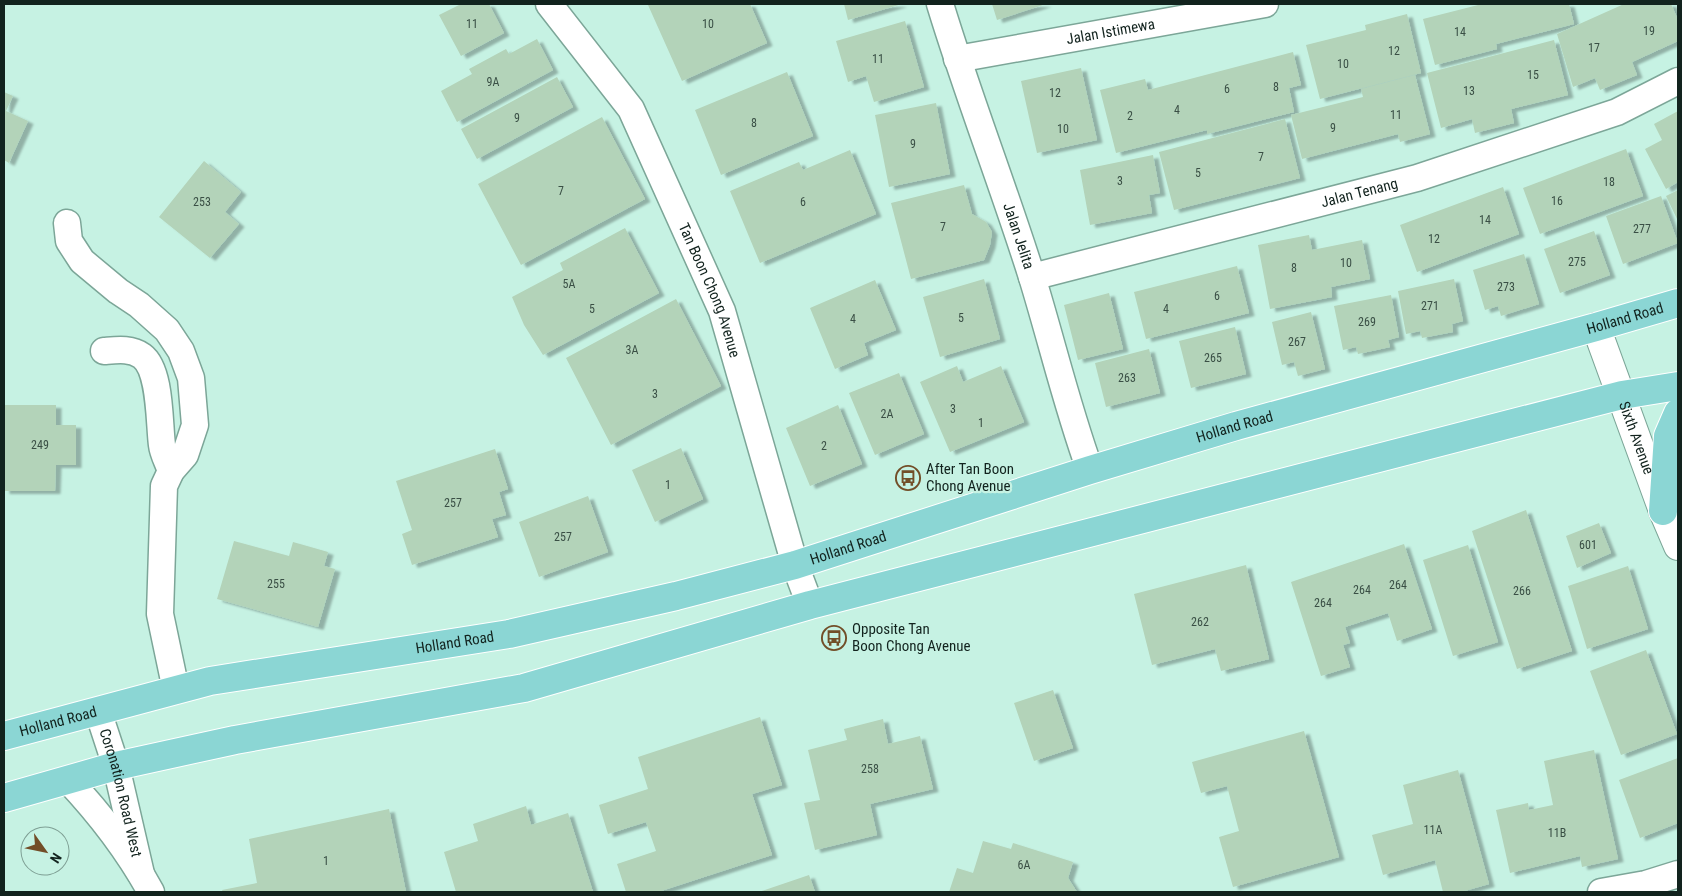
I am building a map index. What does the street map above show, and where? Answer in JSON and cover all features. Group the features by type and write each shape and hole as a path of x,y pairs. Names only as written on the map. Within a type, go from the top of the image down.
{"main road":[{"name":"Holland Road","path":"4,736 210,681 509,634 676,596 795,565 1090,470 1236,426 1596,328 1678,303"},
{"name":"Sixth Avenue","path":"1596,328 1663,511 1678,546"},
{"path":"4,798 116,766 234,740 524,688 810,605 1622,396 1678,386"},
{"path":"1663,511 1668,436 1678,413"}],"street":[{"name":"Tan Boon Chong Avenue","path":"549,4 631,109 722,311 795,565 810,605"},
{"name":"Jalan Jelita","path":"940,4 1032,277 1075,428 1090,470"},
{"name":"Jalan Istimewa","path":"957,59 1265,4"},
{"name":"Jalan Tenang","path":"1032,277 1417,178 1617,112 1678,81"},
{"path":"68,223 69,240 82,261 118,291 139,305 166,330 181,351 191,378 195,425 185,454 171,471 164,486 160,614 176,690"},
{"path":"104,351 134,352 144,357 152,370 162,448 171,471"},
{"name":"Coronation Road West","path":"98,711 116,766 146,883"},
{"name":"Coronation Road West","path":"68,780 92,805 146,883"},
{"path":"1601,892 1646,884 1678,874"}],"building":[{"path":"461,4 489,4 504,33 461,56 439,15"},
{"path":"750,4 767,43 682,81 648,5"},
{"path":"844,4 902,4 848,20"},
{"path":"992,4 1046,4 997,20"},
{"path":"1482,4 1569,4 1574,24 1496,44 1497,49 1435,65 1423,19"},
{"path":"1624,4 1671,4 1678,20 1678,41 1632,62 1637,75 1600,90 1595,78 1573,87 1557,34"},
{"path":"1407,14 1421,73 1320,99 1306,45 1366,30 1365,25"},
{"path":"905,21 924,87 874,102 866,76 848,82 836,41"},
{"path":"537,39 553,70 457,122 441,91 472,74 469,69 506,49 509,54"},
{"path":"1554,40 1568,95 1511,109 1514,123 1475,133 1472,119 1441,128 1427,73"},
{"path":"1293,52 1301,85 1289,88 1294,112 1207,134 1207,130 1116,153 1100,90 1145,79 1148,90"},
{"path":"1081,68 1097,140 1037,153 1021,81"},
{"path":"787,72 813,136 721,175 695,110"},
{"path":"1415,75 1430,134 1400,142 1398,134 1302,159 1291,115 1363,97 1361,89"},
{"path":"557,77 573,107 477,159 461,129"},
{"path":"4,92 13,96 6,111 28,121 9,163 4,160"},
{"path":"936,103 950,174 889,187 875,115"},
{"path":"1678,111 1678,182 1666,189 1645,149 1662,140 1654,124"},
{"path":"602,117 645,199 521,265 478,184"},
{"path":"1285,119 1300,178 1174,210 1159,152"},
{"path":"1626,149 1643,196 1540,234 1523,188"},
{"path":"850,150 876,214 760,263 730,191 799,162 803,170"},
{"path":"1153,155 1160,193 1149,195 1152,213 1090,225 1080,170"},
{"path":"204,161 241,192 225,212 239,224 210,258 159,217"},
{"path":"964,185 972,214 986,222 992,232 990,245 984,260 911,279 891,203"},
{"path":"1503,187 1519,234 1417,272 1400,225"},
{"path":"1678,190 1678,221 1666,196"},
{"path":"1661,196 1678,243 1623,264 1606,216"},
{"path":"625,228 659,293 543,355 524,325 512,297 563,270 560,263"},
{"path":"1594,231 1610,275 1560,293 1544,249"},
{"path":"1309,235 1312,250 1362,240 1370,279 1331,287 1332,297 1270,309 1258,245"},
{"path":"1524,254 1539,304 1501,316 1498,306 1485,310 1473,270"},
{"path":"1237,266 1249,313 1146,339 1134,292"},
{"path":"984,279 1000,339 940,357 923,297"},
{"path":"1454,279 1463,321 1452,324 1453,332 1422,338 1420,331 1406,334 1398,291"},
{"path":"875,280 896,330 864,343 868,355 835,369 810,308"},
{"path":"1109,293 1123,349 1078,360 1064,305"},
{"path":"1391,295 1399,337 1388,340 1390,347 1358,354 1356,347 1343,350 1334,306"},
{"path":"676,299 721,386 611,445 566,358"},
{"path":"1311,312 1325,369 1298,376 1294,362 1282,365 1272,322"},
{"path":"1235,327 1246,374 1191,388 1179,341"},
{"path":"1149,349 1160,393 1106,407 1095,363"},
{"path":"957,366 963,382 1001,366 1024,422 950,452 920,382"},
{"path":"899,373 924,434 875,455 849,393"},
{"path":"4,405 56,405 56,425 76,425 76,465 56,465 55,491 4,491"},
{"path":"838,405 862,464 810,486 786,428"},
{"path":"681,448 703,499 655,522 632,470"},
{"path":"495,449 508,489 499,492 506,515 492,519 498,537 412,565 402,534 412,530 396,481"},
{"path":"588,496 608,552 539,577 519,522"},
{"path":"1526,510 1572,651 1517,669 1472,531"},
{"path":"1599,523 1611,553 1577,568 1566,536"},
{"path":"234,541 289,556 293,542 328,552 324,566 335,569 318,627 217,599"},
{"path":"1404,544 1432,629 1397,641 1388,613 1345,627 1350,643 1343,645 1350,667 1321,676 1291,582"},
{"path":"1468,545 1498,642 1453,656 1423,560"},
{"path":"1246,565 1269,659 1221,671 1215,649 1152,665 1134,594"},
{"path":"1628,566 1648,629 1587,649 1568,586"},
{"path":"1646,650 1677,734 1621,755 1590,671"},
{"path":"1053,690 1073,748 1034,761 1014,703"},
{"path":"760,717 782,785 752,794 772,855 658,892 626,892 617,864 656,851 646,822 608,834 599,805 648,789 638,757"},
{"path":"883,719 888,744 920,736 933,789 870,804 877,835 815,850 804,803 820,800 808,750 847,740 844,729"},
{"path":"1304,731 1339,857 1233,887 1219,837 1239,831 1227,786 1201,793 1192,762"},
{"path":"1594,750 1618,859 1582,867 1580,856 1510,873 1496,810 1528,803 1529,810 1553,805 1544,761"},
{"path":"1678,758 1678,823 1640,838 1619,780"},
{"path":"1458,770 1489,884 1461,892 1443,892 1435,860 1383,875 1372,835 1413,824 1403,785"},
{"path":"526,806 531,825 568,813 593,892 456,892 444,852 478,841 473,824"},
{"path":"389,809 406,892 223,892 222,890 257,883 249,839"},
{"path":"983,841 1011,849 1013,843 1073,862 1068,878 1077,892 949,892 957,868 973,873"},
{"path":"809,875 815,892 759,892"}],"place":[{"name":"After Tan Boon Chong Avenue","path":"908,478"},
{"name":"Opposite Tan Boon Chong Avenue","path":"834,638"}]}
